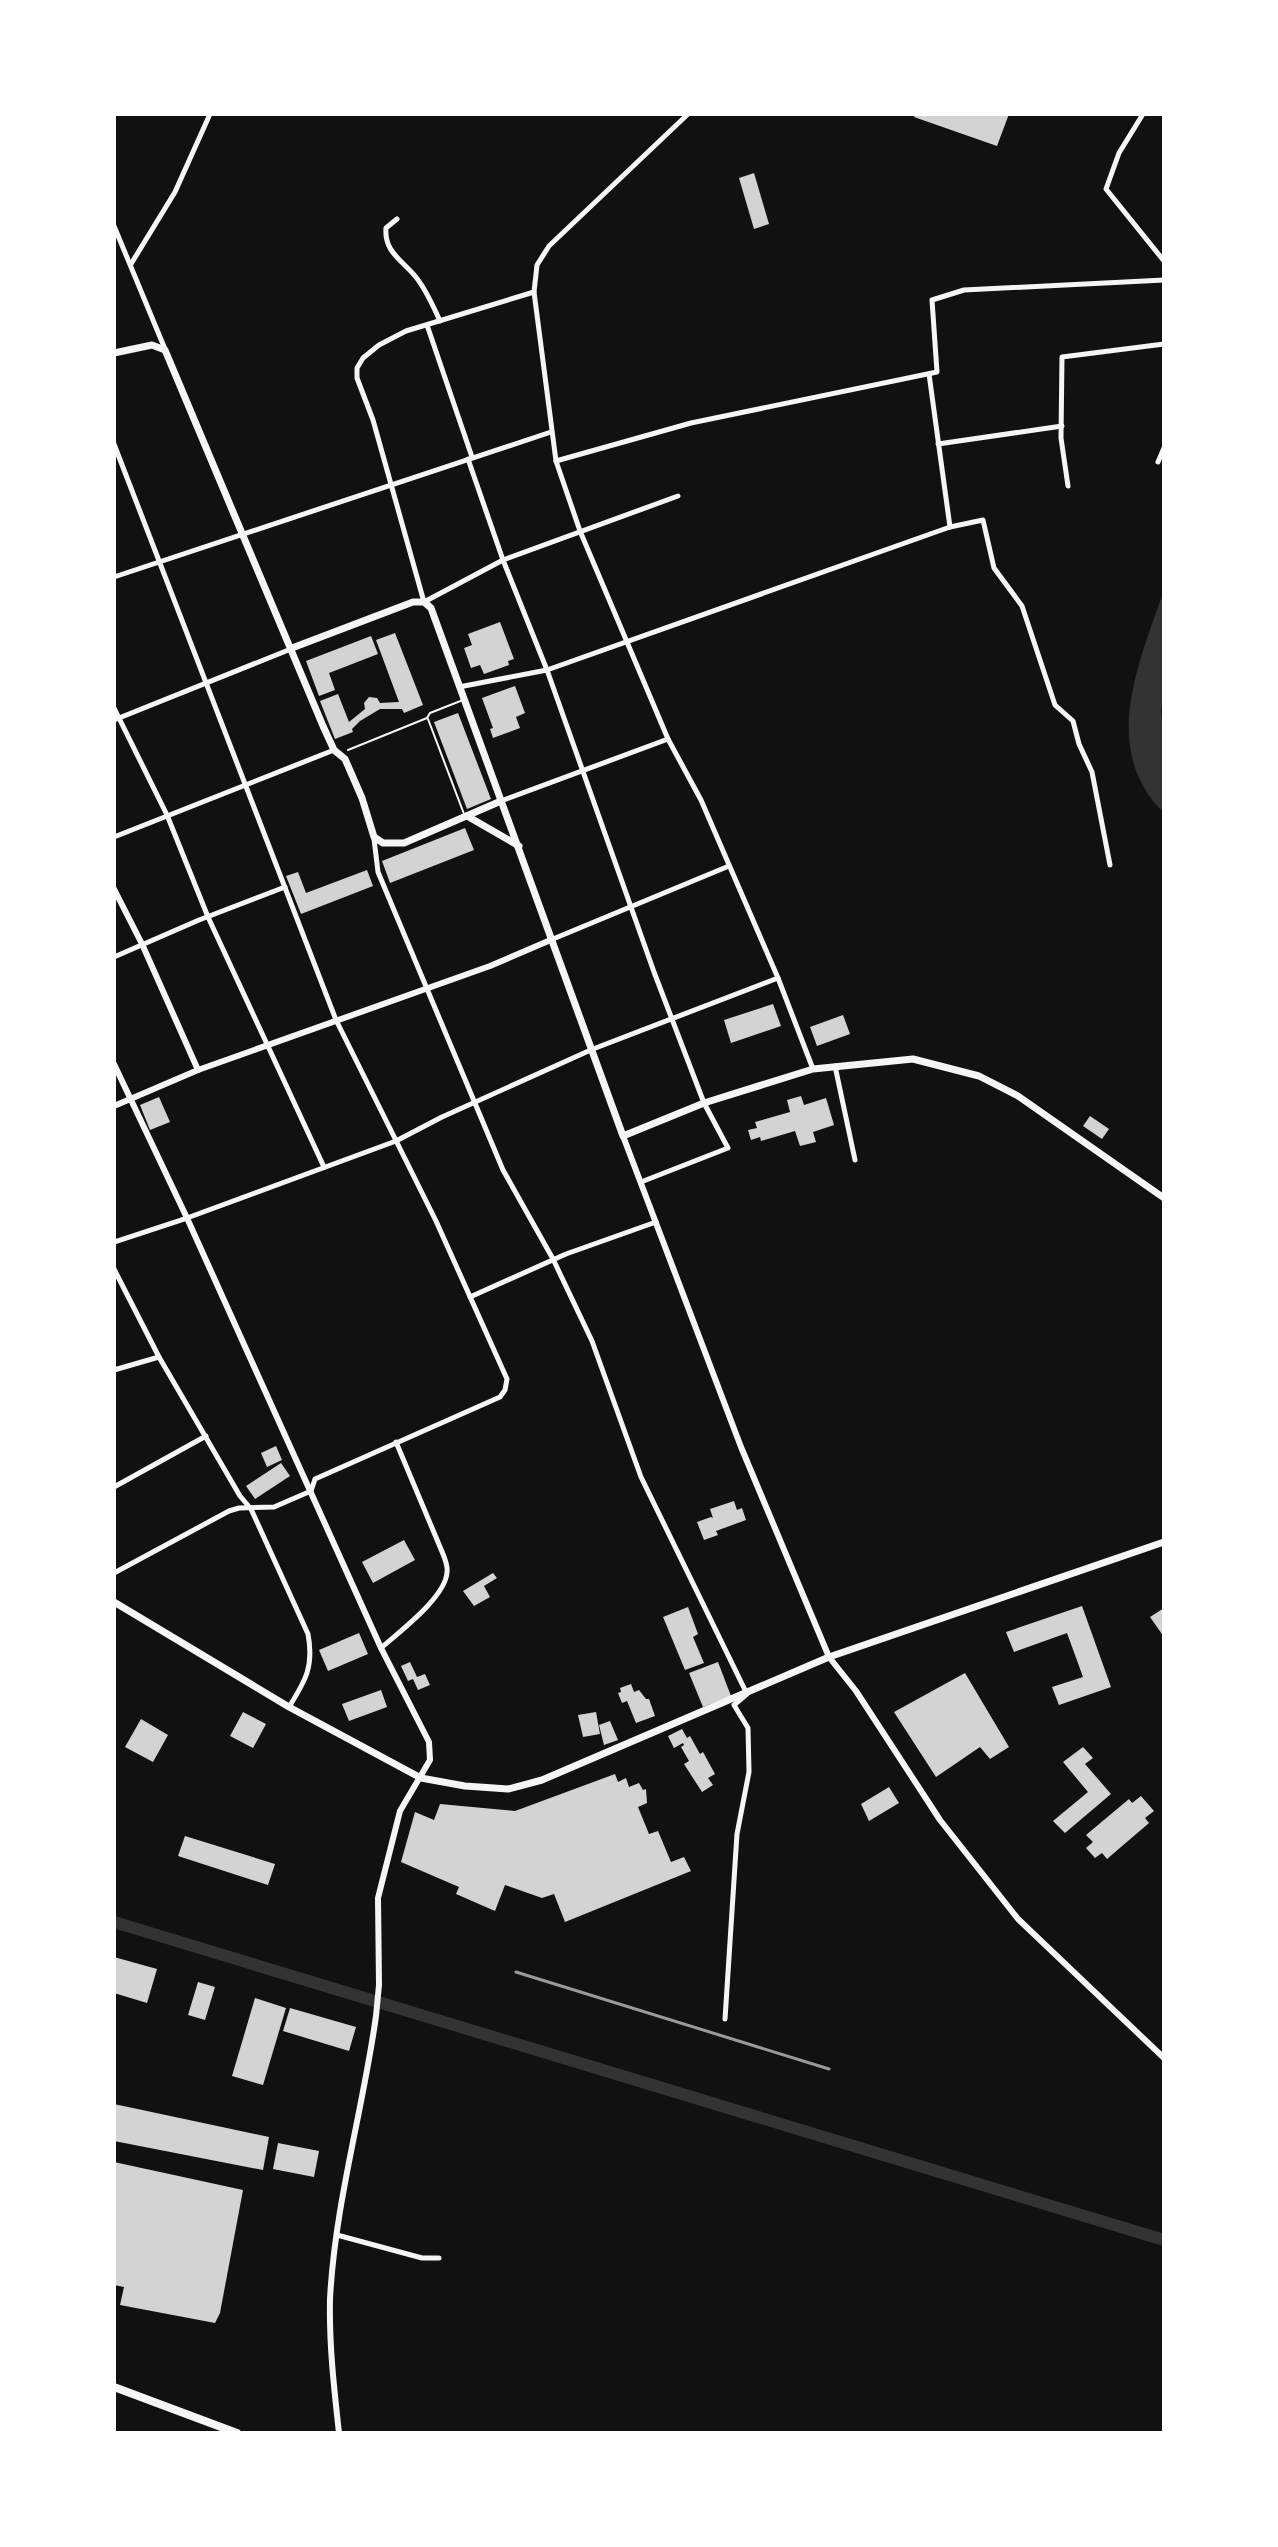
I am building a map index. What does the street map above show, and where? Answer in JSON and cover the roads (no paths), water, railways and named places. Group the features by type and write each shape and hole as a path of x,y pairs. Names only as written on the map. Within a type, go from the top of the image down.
{"main road":[{"path":"114,353 152,345 165,350 334,750 345,759 362,798 374,837 383,843 404,843 501,801"},
{"path":"292,648 413,602 424,602 431,608 623,1136 704,1103 813,1069 913,1059 979,1076 1018,1096 1144,1181 1164,1198"},
{"path":"466,817 519,846"},
{"path":"114,1602 289,1707 421,1778 465,1786 508,1789 531,1783 829,1657 1164,1542"},
{"path":"114,2387 237,2433"}],"street":[{"path":"131,264 175,192 210,114"},
{"path":"688,114 549,246 537,265 534,292 551,432 556,461 580,531 668,739 701,800 778,978 813,1069"},
{"path":"1143,114 1119,153 1106,189 1164,261"},
{"path":"397,219 386,228 385,235 396,258 414,275 440,321"},
{"path":"114,226 165,350"},
{"path":"556,461 691,423 937,372 932,300 964,290 1164,280"},
{"path":"534,292 406,331 379,345 363,358 357,368 357,378 373,420 424,602 503,560 678,496"},
{"path":"427,325 503,560 547,670 630,907 704,1103 728,1148 641,1182"},
{"path":"1068,486 1061,438 1062,357 1164,344"},
{"path":"929,374 950,527"},
{"path":"938,444 1062,426"},
{"path":"114,577 551,432"},
{"path":"114,444 336,1020 507,1379 500,1397 315,1479 311,1491 274,1507 229,1511 114,1573"},
{"path":"1158,462 1164,448"},
{"path":"459,687 547,670 950,527 983,520 994,568 1022,606 1055,705 1073,721 1079,744 1092,772 1110,865"},
{"path":"116,719 207,685 292,648"},
{"path":"114,708 116,719 167,815 265,1045 324,1167"},
{"path":"501,801 668,739"},
{"path":"114,837 334,750"},
{"path":"374,837 378,872 503,1170 553,1259 592,1341 641,1477 747,1694 734,1705 748,1728 749,1772 737,1834 725,2019"},
{"path":"114,1106 198,1070 553,939 729,866"},
{"path":"114,957 285,887"},
{"path":"114,889 198,1070"},
{"path":"114,1242 396,1141 593,1049 778,978"},
{"path":"114,1064 381,1648 429,1742 430,1760 400,1811 378,1898 379,1985 376,2016 337,2235 330,2298 330,2346 339,2433"},
{"path":"834,1065 855,1160"},
{"path":"623,1136 741,1447 829,1657 856,1691 940,1820 1018,1919 1164,2058"},
{"path":"470,1297 553,1259 657,1222"},
{"path":"114,1269 159,1357 240,1496 251,1509 308,1634 311,1653 307,1678 289,1707"},
{"path":"114,1370 159,1357"},
{"path":"114,1487 206,1436"},
{"path":"381,1648 430,1603 443,1586 447,1573 443,1554 396,1442"},
{"path":"337,2235 422,2258 439,2258"}],"lane":[{"path":"348,750 463,700"},
{"path":"427,718 466,817"}],"waterway":[{"path":"114,1922 1164,2240"}],"railway":[{"path":"516,1972 829,2069"}]}
